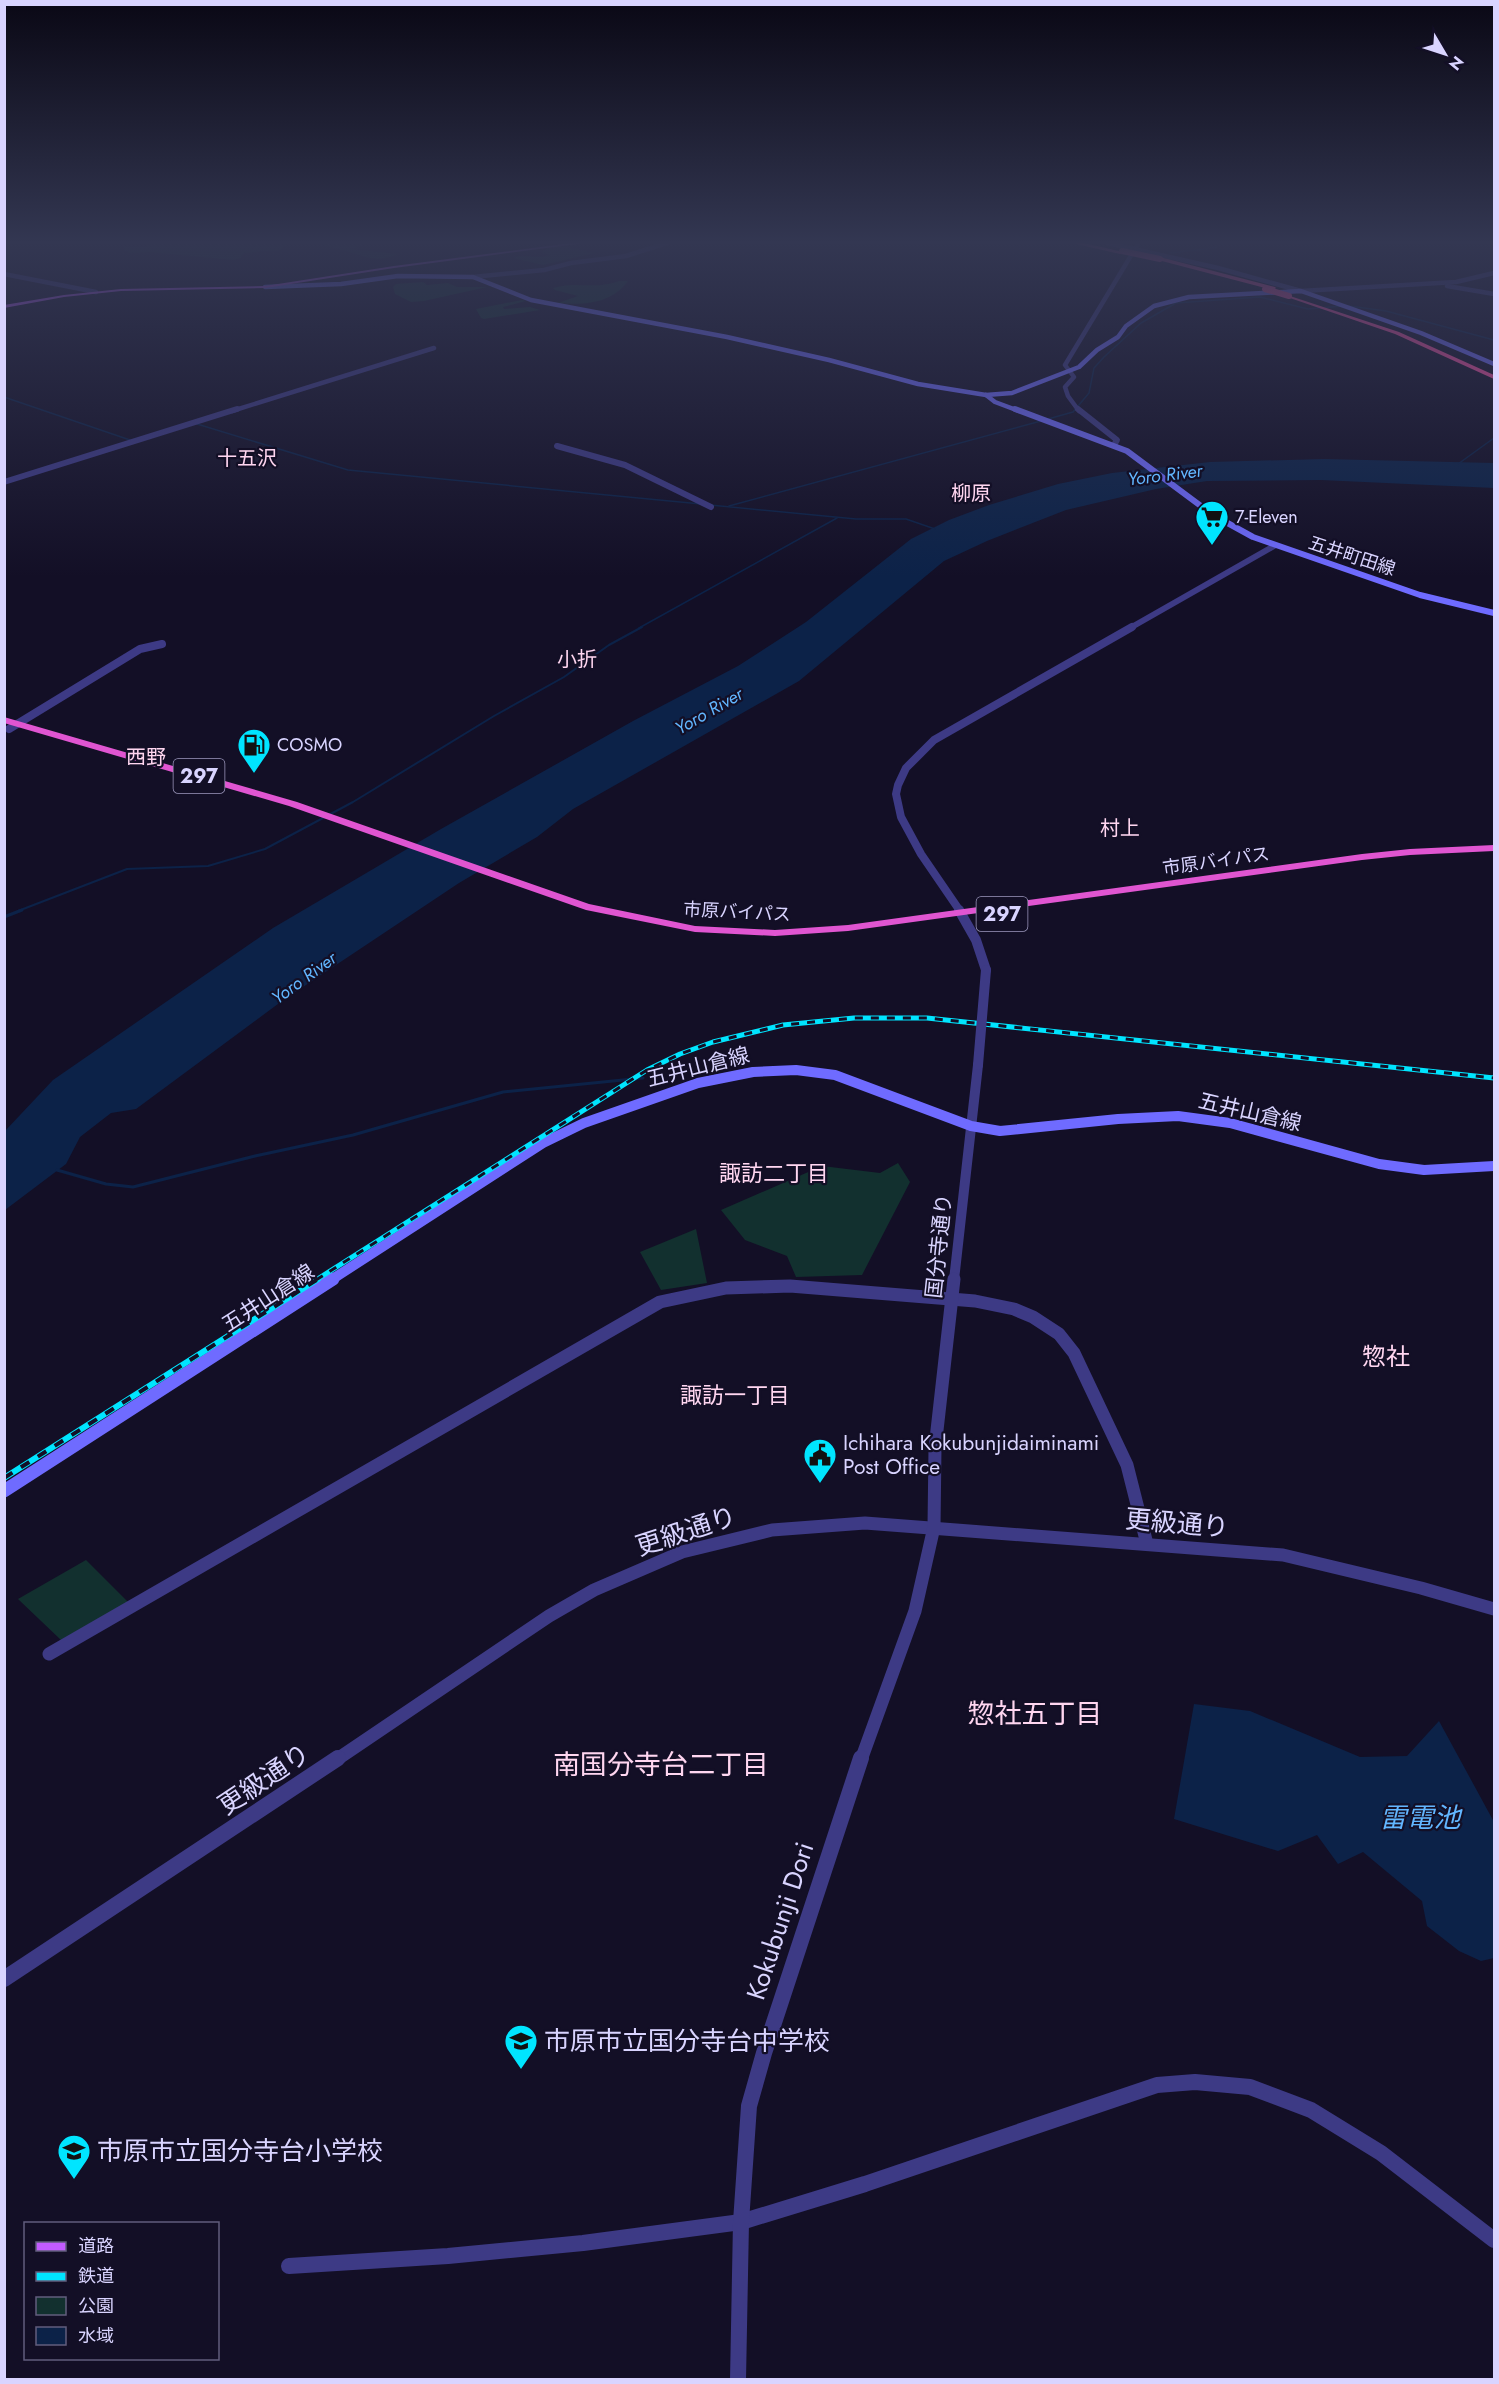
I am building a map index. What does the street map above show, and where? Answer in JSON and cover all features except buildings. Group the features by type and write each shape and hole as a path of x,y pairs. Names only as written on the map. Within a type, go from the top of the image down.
{"highway":[{"path":"1448,354 1494,375"},
{"name":"市原バイパス","path":"9,725 388,840 579,912 634,926 690,935 734,938 830,937 1362,857 1494,848"},
{"name":"市原バイパス","path":"962,916 1403,858 1494,853"}],"main road":[{"path":"803,354 918,384 986,395 1012,393 1084,364 1093,354"},
{"path":"1471,354 1494,364"},
{"name":"五井町田線","path":"986,395 995,402 1114,445 1132,454 1186,495 1238,530 1274,546 1420,595 1494,613"},
{"name":"五井山倉線","path":"4,1491 543,1143 584,1122 698,1083 753,1072 784,1070 825,1074 861,1083 971,1126 999,1131 1118,1119 1178,1116 1230,1124 1379,1164 1424,1170 1494,1166"}],"street":[{"path":"4,483 414,354"},
{"path":"1071,354 1065,365 1074,377 1065,387 1069,396 1081,412 1117,440 1114,445"},
{"path":"557,446 625,465 711,507"},
{"path":"962,916 907,832 897,804 898,783 913,758 934,740 1274,546"},
{"path":"9,725 140,649 162,644"},
{"name":"国分寺通り","path":"934,1527 935,1448 978,1065 986,970 980,948 962,916"},
{"path":"49,1654 660,1302 694,1291 752,1285 823,1286 999,1305 1024,1313 1064,1336 1127,1465 1147,1544"},
{"name":"更級通り","path":"4,1979 299,1785 549,1616 594,1590 682,1552 771,1530 865,1523 934,1527 1282,1555 1421,1588 1494,1609"},
{"name":"Kokubunji Dori","path":"738,2379 741,2222 749,2106 764,2053 881,1700 915,1611 934,1527"},
{"path":"289,2266 516,2250 661,2234 741,2222 865,2184 1157,2085 1195,2082 1250,2087 1311,2110 1381,2153 1494,2240"}],"green space":[{"path":"898,1163 910,1182 862,1275 796,1277 787,1256 745,1240 721,1210 822,1166 880,1173"},
{"path":"696,1229 707,1283 661,1290 640,1252"},
{"path":"86,1560 128,1602 61,1640 18,1599"}],"water":[{"name":"Yoro River","path":"1324,459 1494,463 1494,488 1321,480 1207,481 1156,489 1066,510 987,541 944,561 799,681 573,809 537,837 459,883 282,1001 136,1109 111,1113 80,1137 66,1164 5,1210 5,1131 53,1080 273,928 441,829 633,721 738,666 806,622 911,539 949,520 989,505 1058,484 1112,473 1210,462"},
{"name":"雷電池","path":"1194,1704 1250,1711 1360,1757 1407,1756 1439,1721 1494,1822 1494,1958 1481,1961 1459,1951 1427,1926 1422,1901 1363,1852 1338,1864 1317,1835 1278,1851 1174,1819"}],"waterway":[{"path":"1048,419 1073,412 1089,393 1094,368 1107,354"},
{"path":"4,397 130,440"},
{"path":"729,506 1041,421"},
{"path":"197,424 348,470 701,504"},
{"path":"1458,464 1494,438"},
{"path":"710,505 856,519 906,519 935,529"},
{"path":"639,628 837,518"},
{"path":"18,911 127,869 208,866 265,849 353,802 494,716 564,677 609,645 642,627"},
{"path":"4,917 22,910"},
{"path":"57,1170 106,1184 133,1187 255,1156 353,1135 503,1092 643,1078"}],"railway":[{"path":"316,1280 647,1070 680,1054 713,1042 783,1025 854,1018 927,1018 1494,1078"},
{"path":"4,1478 318,1279"}],"place":[{"name":"7-Eleven","path":"1212,546"},
{"name":"COSMO","path":"254,774"},
{"name":"Ichihara Kokubunjidaiminami Post Office","path":"820,1484"},
{"name":"市原市立国分寺台中学校","path":"521,2070"},
{"name":"市原市立国分寺台小学校","path":"74,2180"}],"district":[{"name":"十五沢","path":"247,458"},
{"name":"柳原","path":"971,493"},
{"name":"小折","path":"577,659"},
{"name":"西野","path":"146,757"},
{"name":"村上","path":"1120,828"},
{"name":"諏訪二丁目","path":"774,1173"},
{"name":"惣社","path":"1386,1357"},
{"name":"諏訪一丁目","path":"735,1395"},
{"name":"惣社五丁目","path":"1035,1714"},
{"name":"南国分寺台二丁目","path":"661,1765"}]}
